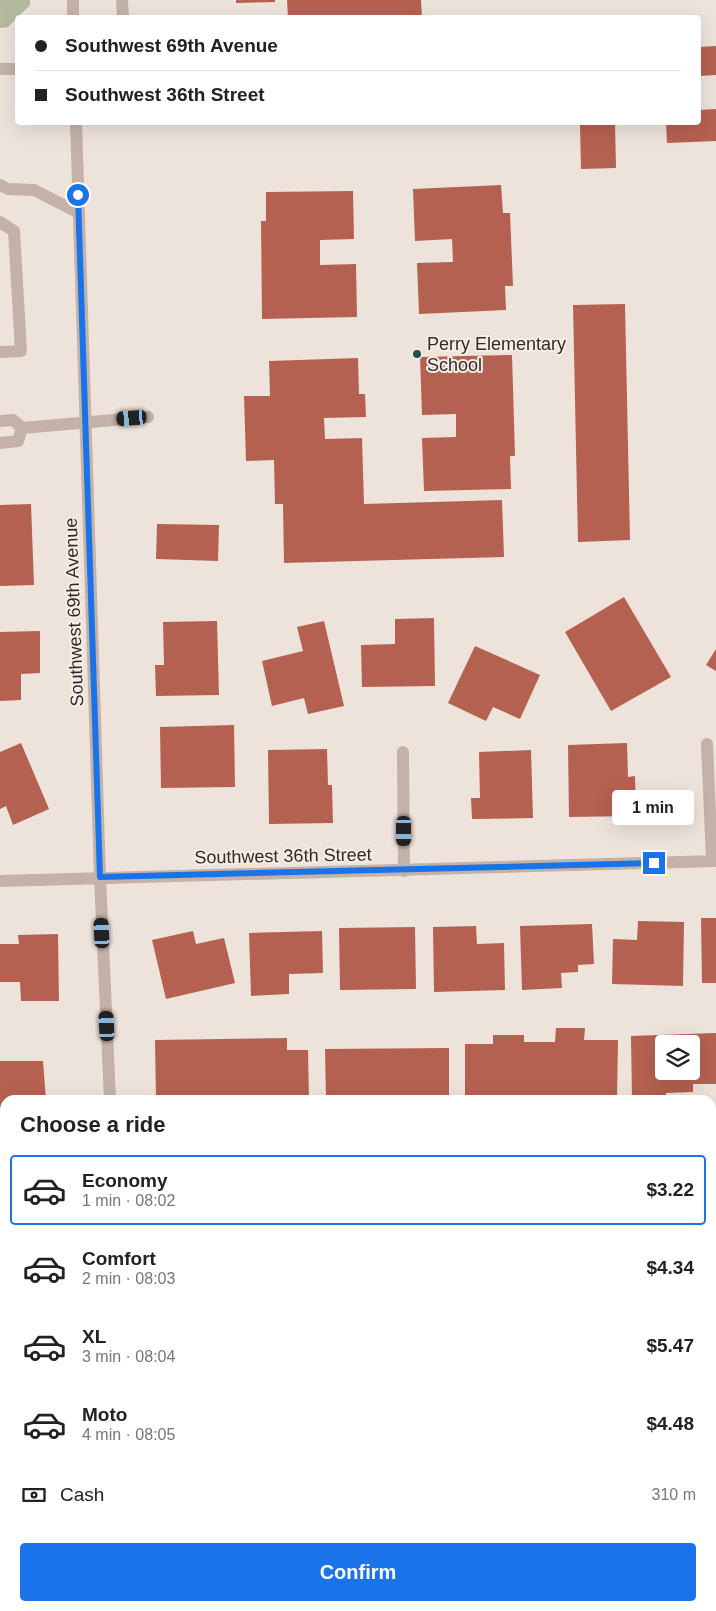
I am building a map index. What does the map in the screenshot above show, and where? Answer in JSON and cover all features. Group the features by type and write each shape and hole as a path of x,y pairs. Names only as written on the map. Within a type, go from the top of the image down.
{"street":[{"path":"73,0 73,15"},
{"path":"122,0 123,15"},
{"path":"0,70 15,69"},
{"name":"Southwest 69th Avenue","path":"76,125 100,877 110,1095"},
{"path":"0,185 8,189 34,190 79,213"},
{"path":"0,222 14,232 21,351 0,352"},
{"path":"0,422 13,420 22,428 148,417"},
{"path":"0,443 18,442 22,428"},
{"path":"707,744 714,861"},
{"path":"403,752 404,871"},
{"name":"Southwest 36th Street","path":"0,881 714,861"}],"green space":[{"path":"0,0 30,0 30,5 20,15 15,15 15,20 8,27 0,28"}],"building":[{"path":"236,0 275,0 275,2 236,3"},
{"path":"287,0 421,0 422,15 288,15"},
{"path":"716,46 716,75 701,76 701,47"},
{"path":"716,109 716,141 667,143 666,125 701,125 701,110"},
{"path":"580,125 615,125 616,168 581,169"},
{"path":"501,185 503,213 510,213 513,286 505,286 506,310 419,314 417,263 453,262 452,239 415,241 413,189"},
{"path":"353,191 354,239 320,240 320,265 356,264 357,317 262,319 261,221 266,221 266,192"},
{"path":"625,304 630,540 578,542 573,305"},
{"path":"512,355 515,456 510,456 511,489 424,491 422,438 456,437 456,414 422,415 420,357"},
{"path":"358,358 359,394 365,394 366,417 324,418 325,439 362,438 364,504 502,500 504,557 284,563 283,504 275,504 274,460 246,461 244,396 270,396 269,361"},
{"path":"31,504 34,585 0,586 0,505"},
{"path":"157,524 219,525 218,561 156,559"},
{"path":"624,597 671,677 611,711 565,632"},
{"path":"434,618 435,686 362,687 361,645 395,644 395,619"},
{"path":"217,621 219,695 156,696 155,665 164,665 163,622"},
{"path":"324,621 344,706 308,714 304,698 272,706 262,661 303,651 297,627"},
{"path":"40,631 40,673 21,674 21,700 0,701 0,632"},
{"path":"475,646 540,675 520,719 493,707 486,721 448,703"},
{"path":"716,649 716,671 706,665"},
{"path":"234,725 235,787 161,788 160,727"},
{"path":"21,743 49,809 13,825 6,806 0,809 0,752"},
{"path":"627,743 628,777 635,776 636,816 569,817 568,745"},
{"path":"327,749 328,785 332,785 333,823 269,824 268,750"},
{"path":"531,750 533,818 472,819 471,798 480,798 479,752"},
{"path":"701,918 716,918 716,983 702,983"},
{"path":"638,921 684,922 683,986 612,984 613,939 637,940"},
{"path":"592,924 594,964 578,965 578,972 561,973 562,988 522,990 520,926"},
{"path":"476,926 477,944 504,943 505,990 434,992 433,927"},
{"path":"415,927 416,989 340,990 339,928"},
{"path":"193,931 196,944 224,938 235,983 166,999 152,940"},
{"path":"322,931 323,973 289,974 289,994 251,996 249,933"},
{"path":"58,934 59,1001 21,1001 20,982 0,982 0,944 19,944 18,935"},
{"path":"556,1028 585,1028 584,1040 618,1040 617,1095 465,1095 465,1044 493,1044 493,1035 524,1035 524,1042 555,1042"},
{"path":"716,1033 716,1084 693,1084 693,1092 666,1093 666,1095 632,1095 631,1036 655,1035 655,1080 700,1080 700,1035 659,1035"},
{"path":"287,1038 287,1050 308,1050 309,1095 156,1095 155,1040"},
{"path":"449,1048 449,1095 326,1095 325,1049"},
{"path":"0,1061 43,1061 46,1095 0,1095"}],"place":[{"name":"Perry Elementary School","path":"417,354"}],"route":[{"path":"78,195 100,877 385,872 654,863"}]}
